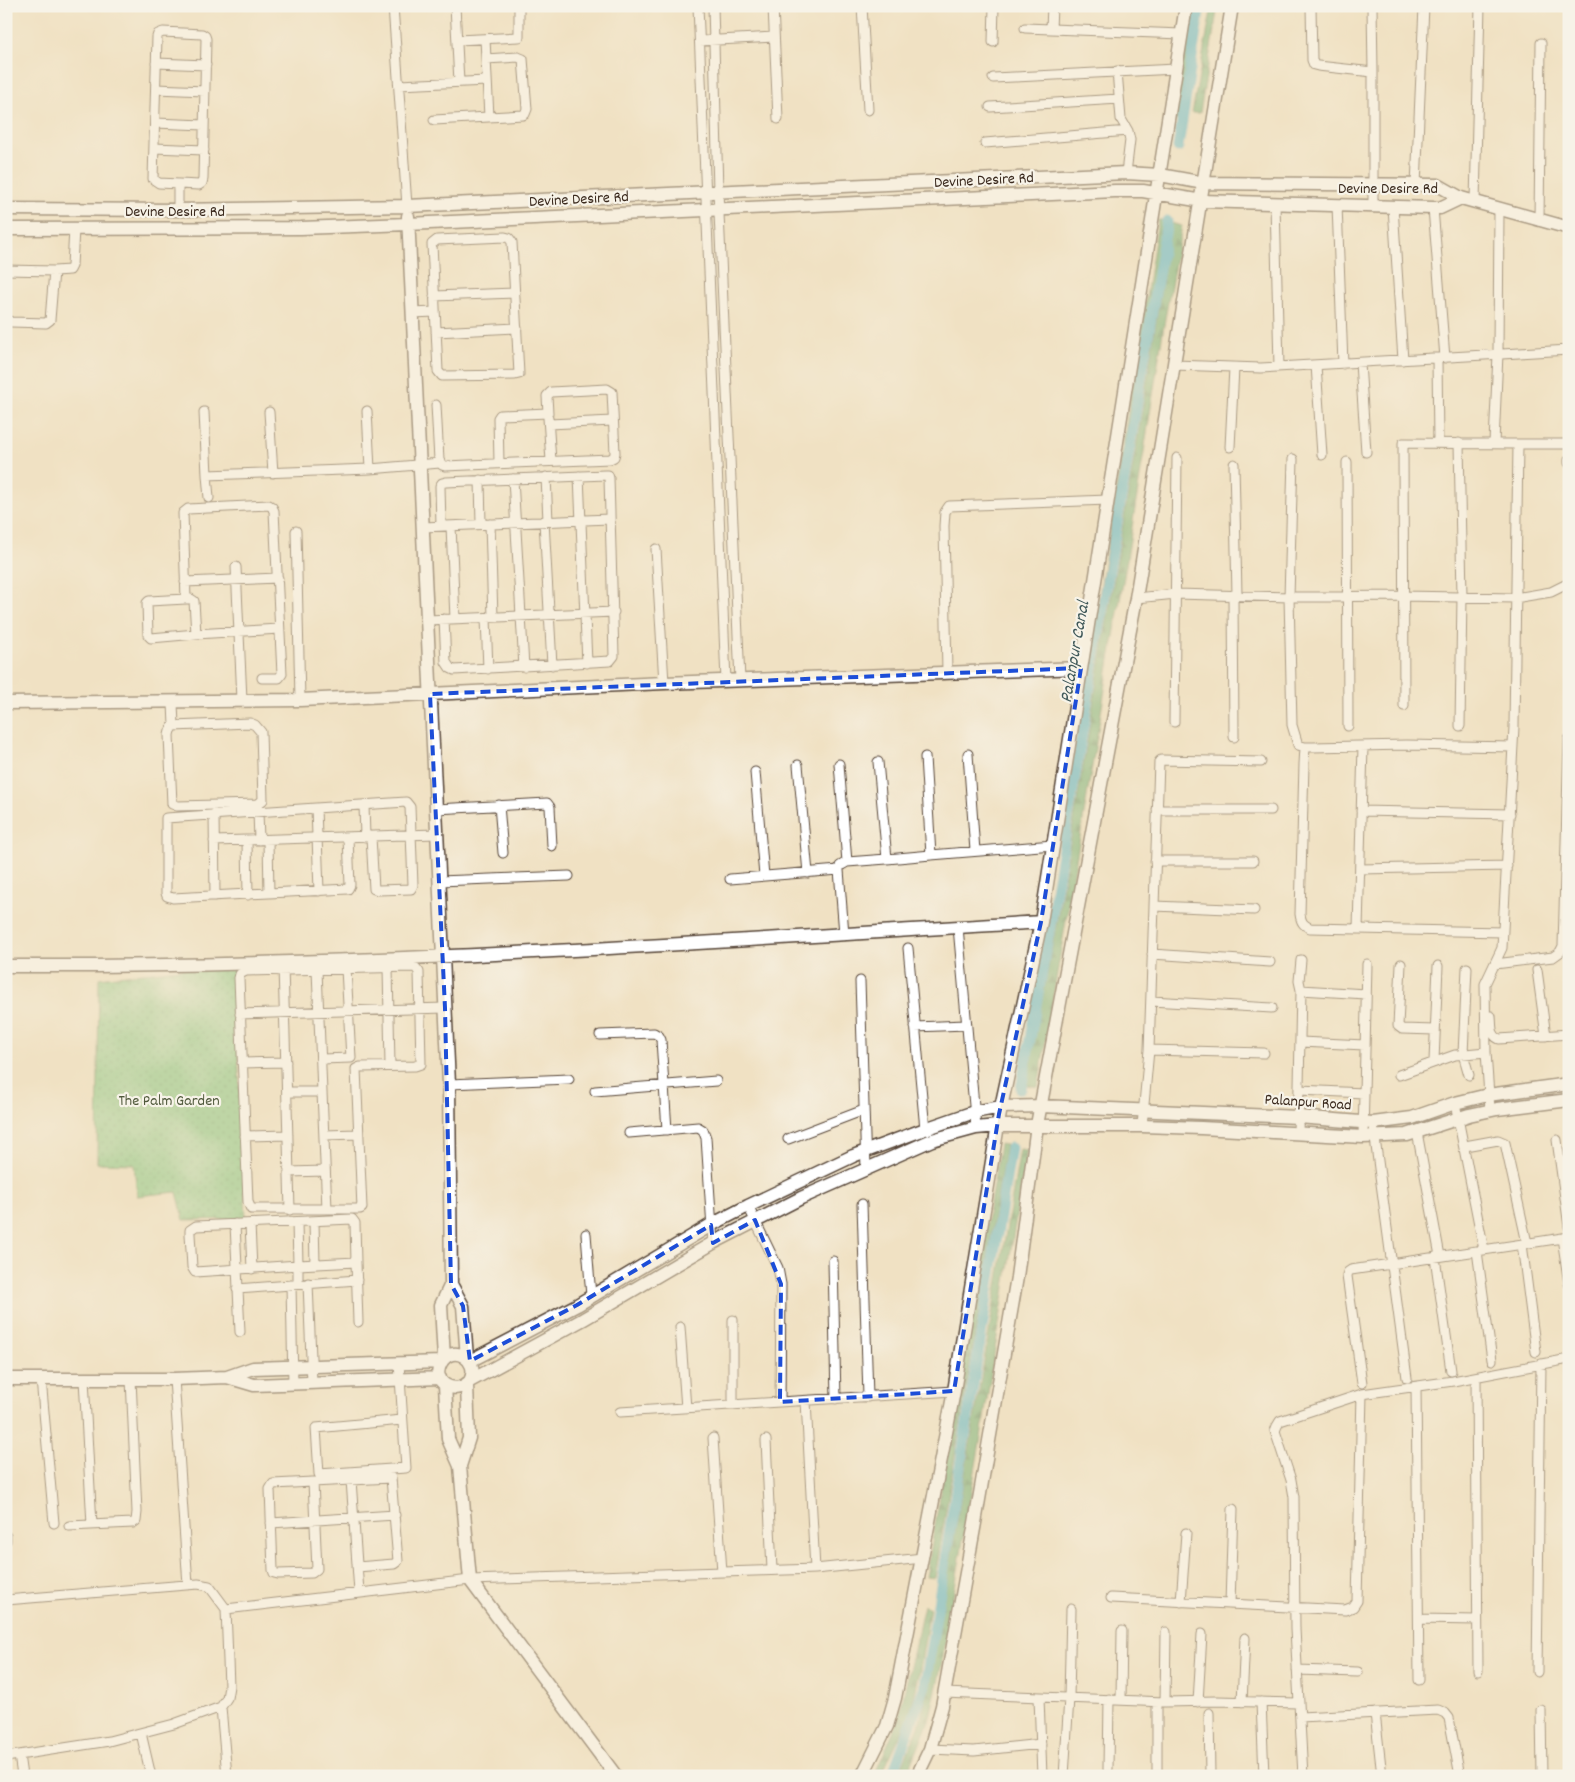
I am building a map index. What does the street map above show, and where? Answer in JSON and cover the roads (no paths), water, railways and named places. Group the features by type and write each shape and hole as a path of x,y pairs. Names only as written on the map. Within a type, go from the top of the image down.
{"street":[{"path":"393,6 408,224 449,1084 451,1284 441,1305 443,1360 439,1373 442,1382 448,1439 460,1466 470,1580 616,1776"},
{"path":"455,6 459,82"},
{"path":"457,40 519,37 519,6"},
{"path":"698,6 703,128 712,192 723,299 740,680"},
{"path":"712,192 716,127 713,6"},
{"path":"773,6 778,119"},
{"path":"862,6 868,110"},
{"path":"993,42 994,6"},
{"path":"1051,29 1052,6"},
{"path":"862,1776 887,1726 895,1698 954,1391 1001,1108 1041,922 1186,6"},
{"path":"917,1776 936,1731 944,1693 1016,1277 1037,1125 1136,598 1202,202 1232,6"},
{"path":"1311,6 1312,60 1314,64 1373,72"},
{"path":"1372,6 1372,206"},
{"path":"1416,185 1424,6"},
{"path":"1475,201 1480,6"},
{"path":"1025,28 1182,34"},
{"path":"163,32 202,34 205,36 204,150 202,183 199,185 158,183 154,181 156,63 158,34 163,32"},
{"path":"700,41 774,37"},
{"path":"485,39 489,117"},
{"path":"1539,221 1541,42"},
{"path":"434,120 525,114 527,109 523,59 518,57 486,59"},
{"path":"156,63 206,65"},
{"path":"992,78 1176,69"},
{"path":"1117,71 1121,119 1128,131 1130,140 1126,173"},
{"path":"399,85 487,81"},
{"path":"156,89 205,91"},
{"path":"990,107 1119,99"},
{"path":"155,123 204,125"},
{"path":"703,128 716,127"},
{"path":"985,143 1128,131"},
{"path":"154,148 204,150"},
{"name":"Devine Desire Rd","path":"6,209 178,210 407,206 1126,173 1160,175 1204,183 1438,186 1461,198"},
{"path":"178,184 178,210"},
{"name":"Devine Desire Rd","path":"6,229 301,228 1115,191 1157,193 1202,202 1433,208 1440,208 1461,198"},
{"path":"1461,198 1569,228"},
{"path":"1275,203 1279,367"},
{"path":"1337,205 1343,364"},
{"path":"1392,207 1403,360"},
{"path":"1433,208 1441,358 1438,443"},
{"path":"1494,443 1498,354 1499,208"},
{"path":"713,210 710,300 726,680"},
{"path":"6,270 70,270 72,266 74,229"},
{"path":"509,238 512,242 519,374 515,376 442,376 438,371 434,296 431,249 434,241 509,238"},
{"path":"6,319 11,322 46,323 50,320 54,271"},
{"path":"434,296 515,293"},
{"path":"710,300 723,299"},
{"path":"412,313 435,312"},
{"path":"436,332 517,328"},
{"path":"1174,365 1234,368 1279,367 1569,350"},
{"path":"1360,363 1366,452"},
{"path":"1316,365 1322,455"},
{"path":"1230,447 1234,368"},
{"path":"207,475 420,466 440,463 445,466 499,464 612,458 615,453 612,392 607,389 551,392 547,396 551,461"},
{"path":"714,392 727,392"},
{"path":"436,405 440,463"},
{"path":"367,411 370,468"},
{"path":"204,412 209,498"},
{"path":"269,412 273,472"},
{"path":"499,464 498,416 548,413"},
{"path":"548,424 613,421"},
{"path":"1404,706 1403,442 1569,444"},
{"path":"1459,443 1462,596 1460,726"},
{"path":"1490,1110 1486,1052 1485,984 1502,948 1503,932 1514,747 1518,444"},
{"path":"1174,722 1177,458"},
{"path":"1293,459 1289,597 1292,725 1298,744 1305,747 1514,747"},
{"path":"1347,462 1348,726"},
{"path":"1234,464 1234,737"},
{"path":"444,619 446,662 450,668 458,671 613,660 614,612 608,475 480,480 440,484 455,619"},
{"path":"579,476 587,663"},
{"path":"546,477 548,615 552,665"},
{"path":"513,479 524,667"},
{"path":"480,480 486,524 490,617 488,669"},
{"path":"718,489 732,489"},
{"path":"947,672 944,526 945,512 949,506 1108,500"},
{"path":"186,599 184,511 260,506 272,507 274,511 282,674 279,678 262,678"},
{"path":"423,527 609,518"},
{"path":"296,532 300,700"},
{"path":"656,549 664,683"},
{"path":"721,555 734,554"},
{"path":"236,567 242,700"},
{"path":"185,582 278,578"},
{"path":"1136,598 1176,594 1289,597 1347,595 1515,598 1551,592 1569,583"},
{"path":"196,634 194,601 191,599 149,601 147,603 148,635 151,638 279,629"},
{"path":"427,620 614,612"},
{"path":"6,703 173,703 300,700 726,680 1081,668"},
{"path":"173,703 174,726 169,735 172,804 178,806 258,804 263,800 261,732 259,727 250,723 174,726"},
{"path":"1495,964 1554,956 1560,952 1563,946 1569,740"},
{"path":"1358,929 1363,746"},
{"path":"1305,747 1300,904 1301,921 1304,926 1310,928 1503,932"},
{"path":"968,754 975,851"},
{"path":"925,756 931,855"},
{"path":"1142,1126 1149,1050 1159,762 1162,760 1260,762"},
{"path":"878,762 887,858"},
{"path":"839,764 847,862"},
{"path":"798,765 808,873"},
{"path":"755,772 764,876"},
{"path":"436,809 546,803 550,807 552,846"},
{"path":"348,838 349,887 344,890 170,898 166,894 166,818 364,805 408,804 410,807 413,885 409,890 374,889 364,805"},
{"path":"499,805 503,853"},
{"path":"316,808 319,891"},
{"path":"1157,810 1271,810"},
{"path":"1361,811 1510,814"},
{"path":"258,812 264,840 269,893"},
{"path":"214,814 215,896"},
{"path":"214,841 436,834"},
{"path":"247,841 248,895"},
{"path":"844,934 839,870 842,864 887,858 1053,845"},
{"path":"1155,861 1253,861"},
{"path":"1360,869 1507,866"},
{"path":"730,879 839,870"},
{"path":"439,881 570,876"},
{"path":"1154,906 1254,910"},
{"path":"6,966 283,966 1041,922"},
{"path":"958,927 976,1128"},
{"path":"908,948 925,1128"},
{"path":"1152,954 1270,962"},
{"path":"1298,1134 1301,990 1299,982 1301,960"},
{"path":"1367,964 1364,1093 1369,1137 1392,1264 1407,1378"},
{"path":"1401,964 1398,1026 1402,1029 1435,1030"},
{"path":"283,966 290,1210"},
{"path":"346,969 351,1062 356,1069 362,1208 254,1210 249,1206 240,1014 240,974 246,971 283,966 318,970 346,969 388,968 412,967 418,969 420,1064 418,1066 360,1067 356,1069"},
{"path":"1434,1061 1438,966"},
{"path":"388,968 390,1066"},
{"path":"1467,968 1464,1054 1469,1075"},
{"path":"318,970 327,1209"},
{"path":"1537,970 1546,1036"},
{"path":"860,981 866,1168"},
{"path":"1301,990 1366,994"},
{"path":"1490,996 1492,1032 1496,1038 1504,1040 1569,1034"},
{"path":"1151,1001 1272,1008"},
{"path":"240,1014 445,1008"},
{"path":"915,1027 966,1025"},
{"path":"600,1035 654,1033 659,1036 661,1040 667,1130"},
{"path":"1300,1042 1365,1046"},
{"path":"1149,1050 1264,1053"},
{"path":"1399,1075 1434,1061 1464,1054 1486,1052"},
{"path":"321,1059 351,1058"},
{"path":"242,1063 286,1062"},
{"path":"449,1084 569,1079"},
{"path":"595,1091 716,1081"},
{"name":"Palanpur Road","path":"468,1360 577,1305 711,1225 748,1206 866,1152 925,1128 974,1112 1001,1108 1041,1106 1368,1123 1412,1118 1456,1103 1488,1095 1569,1084"},
{"path":"1299,1090 1364,1093"},
{"path":"287,1092 322,1092"},
{"path":"227,1377 254,1385 399,1379 442,1382 456,1389 582,1320 654,1276 755,1220 866,1168 932,1140 976,1128 1037,1125 1142,1126 1369,1137 1408,1135 1458,1117 1490,1110 1569,1100"},
{"path":"1456,1103 1480,1250 1492,1360"},
{"path":"788,1139 864,1110"},
{"path":"1201,1113 1201,1128"},
{"path":"629,1133 698,1127 703,1130 706,1138 712,1243"},
{"path":"1417,1132 1437,1257 1451,1371"},
{"path":"324,1135 358,1134"},
{"path":"246,1136 288,1135"},
{"path":"1464,1146 1498,1140 1506,1143 1525,1244 1536,1352"},
{"path":"1557,1140 1569,1227"},
{"path":"289,1172 325,1171"},
{"path":"795,1184 801,1198"},
{"path":"862,1204 868,1397"},
{"path":"748,1206 778,1268 781,1284 780,1402"},
{"path":"356,1262 195,1272 192,1267 190,1230 196,1226 354,1220 356,1262 358,1322"},
{"path":"314,1221 316,1264"},
{"path":"293,1384 292,1324 298,1266 296,1222"},
{"path":"235,1224 240,1332"},
{"path":"250,1224 252,1269"},
{"path":"586,1234 591,1296"},
{"path":"1362,1383 1347,1276 1351,1270 1565,1237 1569,1284"},
{"path":"833,1261 836,1399"},
{"path":"647,1263 654,1276"},
{"path":"237,1288 356,1280"},
{"path":"308,1284 312,1383"},
{"path":"451,1284 463,1306 468,1360 473,1372 468,1383 469,1438 460,1466"},
{"path":"577,1305 582,1320"},
{"path":"733,1320 733,1405"},
{"path":"292,1324 310,1324"},
{"path":"680,1328 686,1408"},
{"path":"6,1379 174,1379 227,1377 253,1368 443,1360 453,1354 463,1356 468,1360"},
{"path":"1303,1776 1295,1608 1294,1497 1291,1480 1275,1432 1280,1421 1362,1394 1476,1377 1569,1359"},
{"path":"399,1363 406,1468 319,1474 316,1428 402,1420"},
{"path":"1537,1672 1541,1364"},
{"path":"1476,1377 1478,1671"},
{"path":"42,1379 54,1523"},
{"path":"84,1379 92,1525"},
{"path":"69,1526 133,1523 136,1521 132,1379"},
{"path":"174,1379 188,1585"},
{"path":"1416,1387 1419,1680"},
{"path":"620,1412 954,1391"},
{"path":"1111,1598 1295,1608 1345,1610 1352,1608 1357,1601 1362,1394"},
{"path":"806,1401 815,1569"},
{"path":"714,1438 722,1572"},
{"path":"766,1440 772,1570"},
{"path":"313,1482 317,1569 312,1573 274,1573 271,1485 313,1482 392,1478 397,1563 358,1567"},
{"path":"351,1480 359,1592"},
{"path":"1230,1604 1233,1509"},
{"path":"271,1523 394,1515"},
{"path":"1181,1602 1186,1534"},
{"path":"6,1536 6,1541"},
{"path":"226,1609 470,1580 815,1569 923,1558"},
{"path":"6,1600 198,1584 209,1586 226,1609 229,1686 227,1698 221,1707 174,1724 109,1741 6,1757"},
{"path":"1064,1776 1069,1698 1071,1609"},
{"path":"1419,1619 1477,1620"},
{"path":"1121,1700 1122,1631"},
{"path":"1157,1776 1166,1632"},
{"path":"1198,1702 1202,1634"},
{"path":"1242,1702 1244,1638"},
{"path":"1297,1670 1358,1672"},
{"path":"944,1693 1108,1699 1161,1705 1198,1702 1299,1703"},
{"path":"1040,1698 1042,1776"},
{"path":"1108,1699 1108,1769"},
{"path":"1261,1702 1264,1776"},
{"path":"221,1707 227,1776"},
{"path":"1300,1717 1438,1710 1445,1713 1449,1718 1460,1776"},
{"path":"1541,1710 1542,1776"},
{"path":"1209,1713 1210,1776"},
{"path":"1375,1713 1382,1776"},
{"path":"141,1732 151,1776"},
{"path":"930,1749 974,1751 1041,1744"},
{"path":"19,1755 22,1776"}],"waterway":[{"name":"Palanpur Canal","path":"1178,147 1200,6"},
{"name":"Palanpur Canal","path":"1021,1089 1049,932 1167,221"},
{"path":"892,1776 925,1685 1011,1148"}],"park label":[{"name":"The Palm Garden","path":"169,1101"}]}
